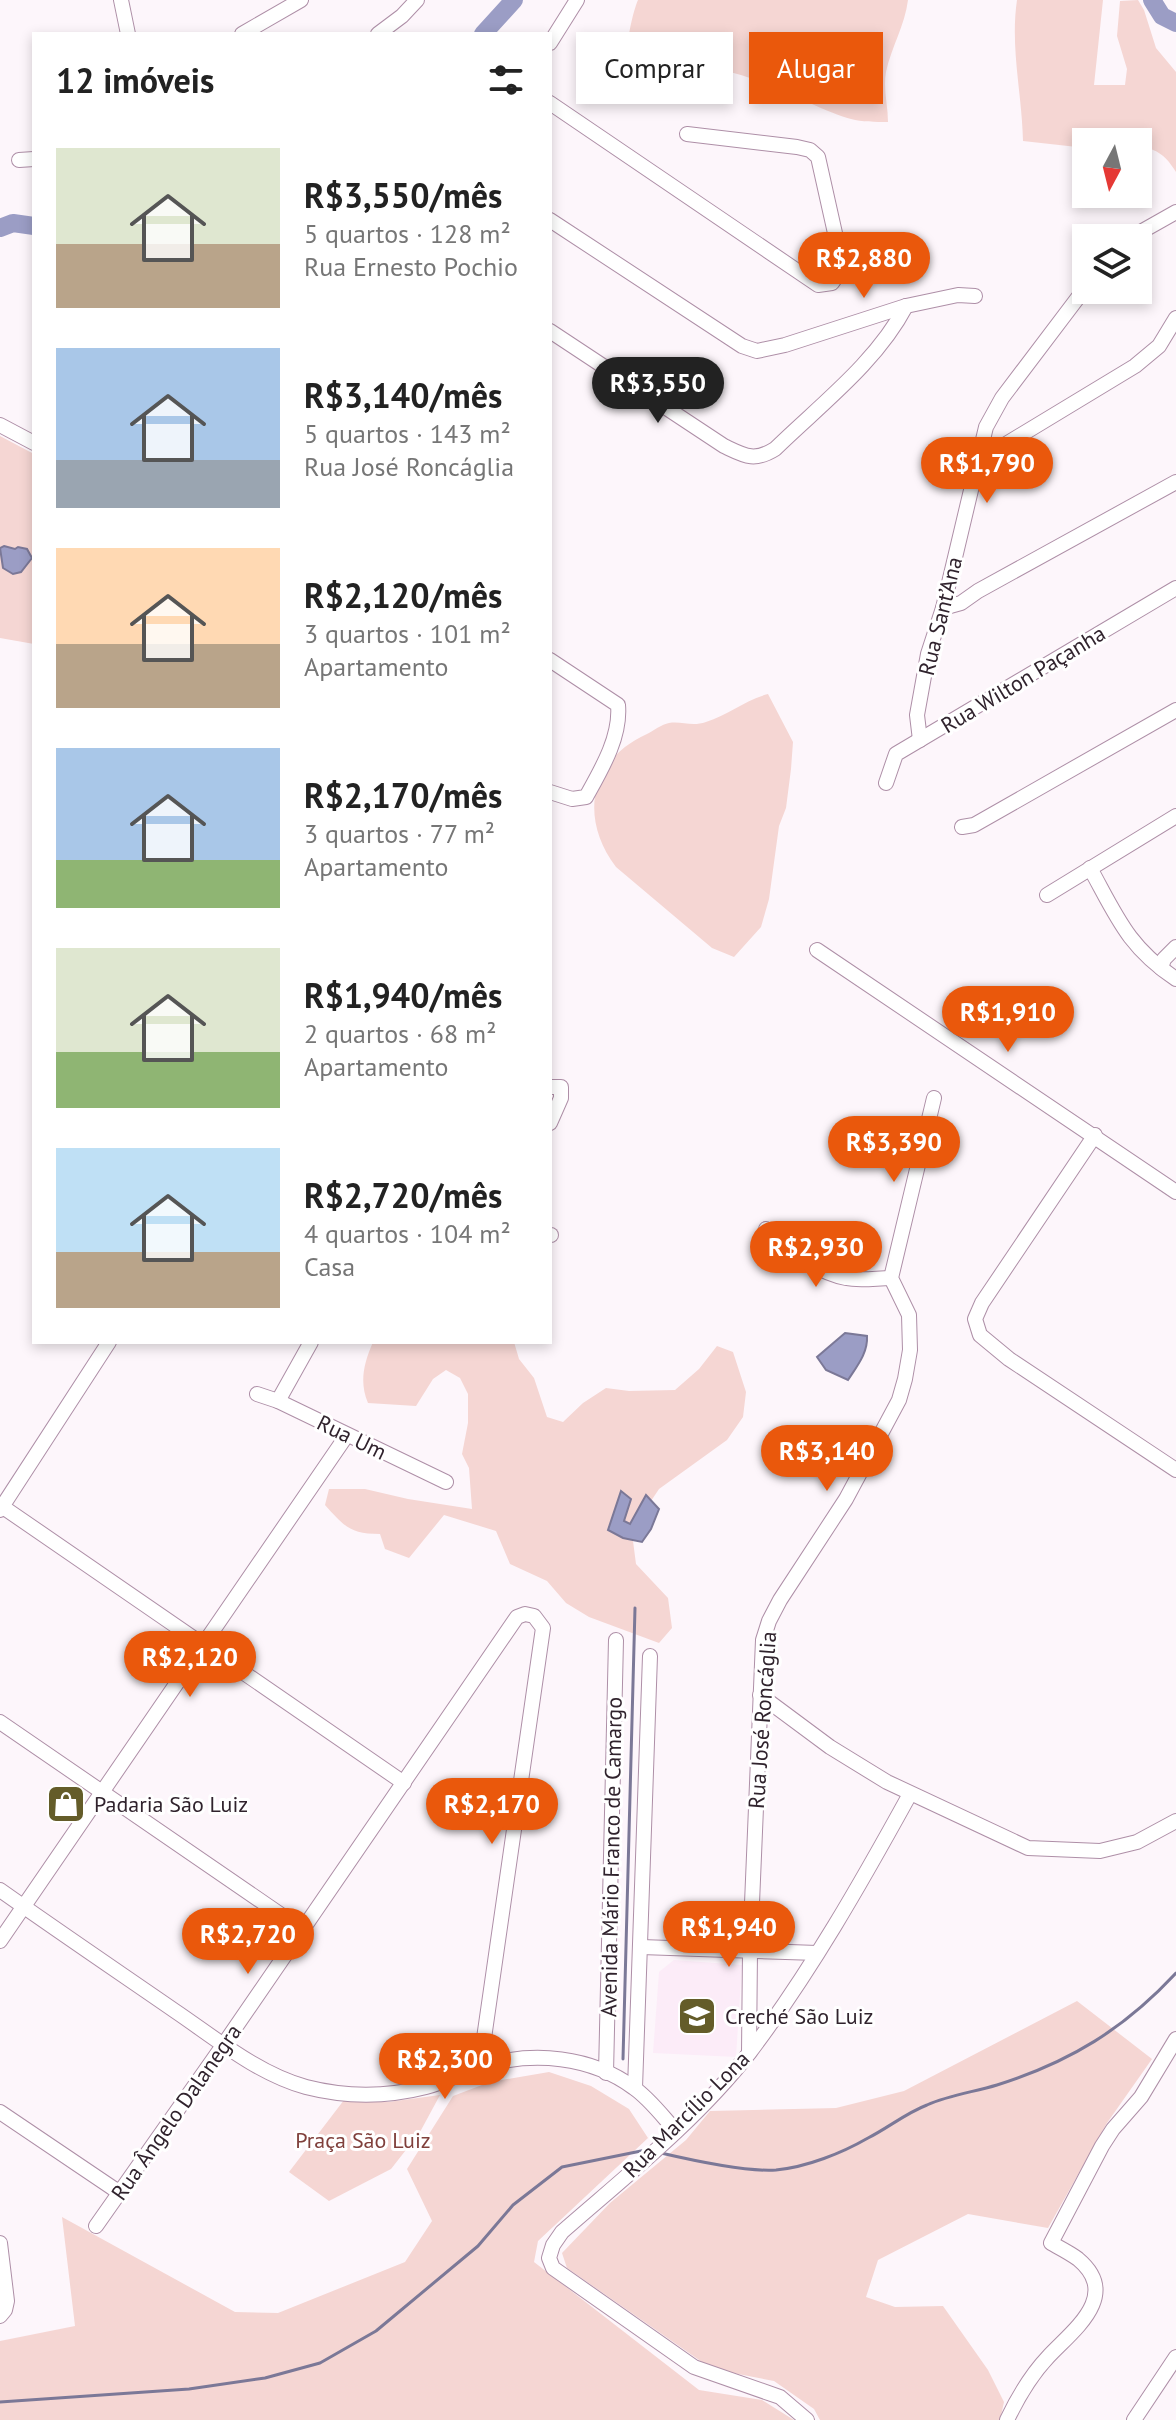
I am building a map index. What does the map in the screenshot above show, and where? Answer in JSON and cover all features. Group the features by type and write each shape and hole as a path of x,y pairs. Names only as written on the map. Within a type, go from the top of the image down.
{"street":[{"path":"121,0 128,32"},
{"path":"245,32 301,0"},
{"path":"381,32 417,0"},
{"path":"552,40 577,0"},
{"path":"552,104 818,285 832,283 841,270 841,260 818,157 810,150 797,147 687,134"},
{"path":"1152,226 1176,212"},
{"path":"552,221 742,346 757,351 906,306 958,295 975,296"},
{"name":"Rua Sant’Ana","path":"920,740 917,715 928,654 943,608 992,413 1073,304"},
{"path":"552,332 724,446 748,457 762,457 775,449 876,351 893,330 906,306"},
{"path":"978,461 1135,366 1159,346 1176,318"},
{"path":"0,425 32,442"},
{"path":"943,608 961,603 1176,482"},
{"path":"948,585 978,591"},
{"name":"Rua Wilton Paçanha","path":"886,783 896,754 1176,588"},
{"path":"552,661 618,705 619,714 608,755 586,797 572,799 552,793"},
{"path":"962,827 974,825 1176,710"},
{"path":"1047,895 1176,816"},
{"path":"1090,868 1126,932 1142,953 1176,979"},
{"path":"1161,968 1164,959 1176,947"},
{"path":"817,950 1176,1192"},
{"path":"552,1087 561,1087 561,1098 552,1118"},
{"path":"766,1229 804,1260 826,1273 850,1279 891,1278 934,1098"},
{"path":"1095,1135 982,1303 975,1319 980,1335 1009,1359 1176,1470"},
{"name":"Rua José Roncáglia","path":"749,2053 750,1951 763,1640 769,1621 846,1499 899,1400 910,1350 909,1315 891,1278"},
{"path":"108,1344 1,1507 404,1783"},
{"path":"278,1401 310,1344"},
{"name":"Rua Um","path":"257,1394 278,1401 446,1482"},
{"path":"0,1941 347,1435"},
{"name":"Rua Ângelo Dalanegra","path":"96,2226 517,1617 525,1614 534,1616 543,1628 480,2066"},
{"name":"Avenida Mário Franco de Camargo","path":"606,2073 616,1640"},
{"name":"Avenida Mário Franco de Camargo","path":"635,2088 650,1656"},
{"path":"760,1695 830,1747 910,1794 1028,1848 1100,1851 1137,1842 1176,1821"},
{"path":"0,1722 303,1930"},
{"name":"Rua Marcílio Lona","path":"807,2420 780,2397 694,2367 553,2268 549,2258 562,2232 676,2131 749,2053 841,1919 910,1794"},
{"path":"0,1890 224,2044 270,2073 305,2087 348,2094 387,2094 427,2087 480,2066 517,2059 549,2058 580,2062 635,2088 676,2131"},
{"path":"641,1947 817,1953"},
{"path":"1007,2420 1025,2384 1093,2307 1093,2281 1078,2259 1051,2243 1107,2137 1141,2097 1176,2039"},
{"path":"0,2112 120,2193"},
{"path":"0,2243 7,2301 0,2316"},
{"path":"1134,2420 1176,2357"}],"shaded area":[{"name":"Creché São Luiz","path":"674,1960 742,1965 736,2057 653,2053 659,1972"}],"green space":[{"path":"638,0 908,0 886,72 888,122 851,119 812,104 883,104 883,32 749,32 749,77 733,73 733,32 630,32"},
{"path":"1017,0 1103,0 1094,85 1125,85 1127,69 1117,36 1120,1 1138,0 1156,48 1176,72 1176,172 1161,154 1152,150 1152,128 1072,128 1072,146 1023,141 1015,18"},
{"path":"0,436 32,453 32,644 0,638"},
{"path":"768,694 793,742 786,808 779,826 769,899 761,927 734,957 712,948 616,867 597,829 594,810 596,792 612,759 627,745 669,723 706,722"},
{"path":"372,1344 515,1344 519,1359 534,1378 547,1417 563,1422 583,1403 606,1388 675,1390 699,1369 717,1346 733,1352 746,1392 743,1417 727,1440 659,1489 643,1513 633,1541 636,1564 668,1598 672,1628 659,1643 589,1617 566,1603 547,1581 510,1564 496,1531 444,1515 409,1558 385,1549 380,1534 354,1530 337,1518 325,1505 329,1489 365,1489 472,1509 469,1468 462,1454 468,1423 468,1394 460,1378 446,1370 433,1379 416,1406 368,1403 364,1388 367,1357"},
{"path":"1077,2001 1152,2059 1107,2123 1048,2228 968,2214 878,2260 866,2297 895,2307 943,2306 988,2370 1004,2402 1000,2420 820,2420 814,2409 774,2381 712,2369 567,2268 562,2253 610,2203 686,2140 710,2111 836,2108 904,2091"},
{"path":"549,2072 591,2086 629,2109 648,2138 538,2241 534,2262 699,2390 762,2400 794,2420 0,2420 0,2341 75,2326 62,2217 235,2312 278,2313 405,2262 432,2221 407,2169 453,2096 490,2082"},
{"name":"Praça São Luiz","path":"440,2095 420,2132 391,2169 329,2201 289,2172 344,2100 388,2102"}],"water":[{"path":"0,548 27,549 32,558 21,572 13,574 3,568"},
{"path":"845,1333 867,1336 864,1354 848,1380 826,1370 817,1357"},
{"path":"621,1491 631,1499 624,1521 630,1524 646,1495 659,1509 642,1542 623,1538 608,1530"}],"waterway":[{"path":"485,32 514,0"},
{"path":"1152,0 1162,16 1176,23"},
{"path":"0,228 13,223 32,226"},
{"path":"623,2059 635,1608"},
{"path":"661,2153 764,2170 800,2166 824,2158 858,2144 927,2105 1024,2076 1072,2054 1116,2027 1176,1973"},
{"path":"0,2402 189,2389 265,2378 320,2363 376,2331 478,2246 513,2205 562,2167 646,2150"}],"place":[{"name":"Padaria São Luiz","path":"66,1804"},
{"name":"Creché São Luiz","path":"697,2016"}]}
